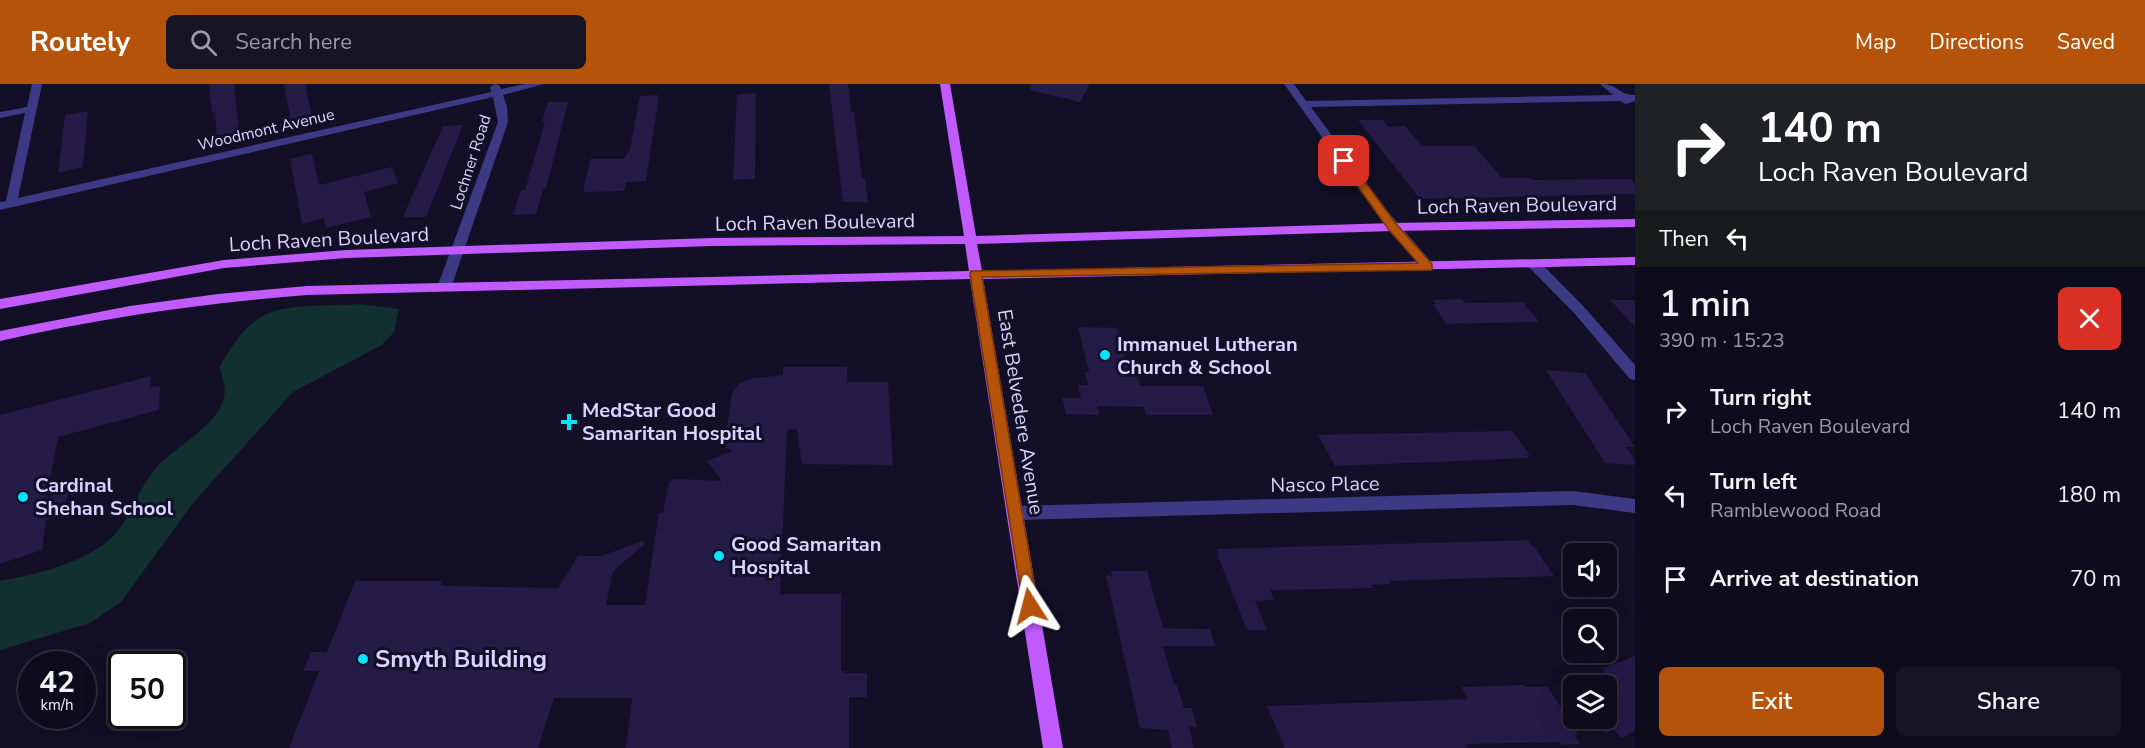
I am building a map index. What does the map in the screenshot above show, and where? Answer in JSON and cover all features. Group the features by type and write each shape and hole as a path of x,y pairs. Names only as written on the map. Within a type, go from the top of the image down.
{"main road":[{"name":"East Belvedere Avenue","path":"945,84 1053,748"},
{"name":"Loch Raven Boulevard","path":"0,304 154,275 270,259 346,254 723,242 972,240 1393,227 1635,223"},
{"path":"0,336 205,299 317,290 446,285 1428,267 1635,261"}],"street":[{"path":"6,205 37,84"},
{"name":"Woodmont Avenue","path":"6,205 496,89 539,84"},
{"path":"1289,84 1393,227 1428,267"},
{"path":"1605,84 1635,108"},
{"name":"Lochner Road","path":"446,285 504,122 496,89"},
{"path":"1304,104 1635,98"},
{"path":"0,115 32,109"},
{"path":"1534,264 1580,310 1635,375"},
{"name":"Nasco Place","path":"1014,513 1573,498 1635,506"}],"green space":[{"path":"359,304 399,309 394,332 382,345 293,392 193,503 121,602 90,623 0,650 0,581 65,565 89,554 110,539 125,521 155,469 201,430 221,407 225,394 219,368 242,333 254,321 271,312 295,307"}],"building":[{"path":"209,84 234,84 239,133 217,138 215,112 212,113"},
{"path":"284,84 305,84 312,117 291,122"},
{"path":"829,84 848,84 851,112 854,112 862,178 865,178 868,202 843,202"},
{"path":"1031,84 1090,84 1080,102 1030,90"},
{"path":"756,93 755,179 733,180 737,94"},
{"path":"659,95 646,181 626,182 624,191 583,192 590,159 624,159 630,149 640,96"},
{"path":"548,102 568,102 546,189 543,189 536,214 513,215 521,190 525,190 545,122 542,122"},
{"path":"88,111 83,167 58,173 65,115"},
{"path":"1358,120 1383,120 1389,127 1405,126 1422,146 1474,146 1502,178 1630,179 1635,184 1635,194 1420,199"},
{"path":"463,125 426,217 403,217 443,126"},
{"path":"312,154 319,185 392,167 398,183 364,192 371,217 326,228 324,218 302,224 290,159"},
{"path":"1462,299 1465,303 1523,302 1539,322 1446,324 1433,304 1436,304 1433,300"},
{"path":"1610,300 1635,300 1635,327"},
{"name":"Immanuel Lutheran Church & School","path":"1078,327 1117,328 1130,372 1136,372 1140,386 1203,386 1213,415 1147,415 1144,407 1097,406 1099,415 1066,414 1062,398 1081,398 1078,385 1088,385 1085,372 1089,372"},
{"path":"783,367 847,367 847,382 888,382 893,465 802,464 797,429 787,430 780,594 841,594 841,671 867,673 867,697 849,697 849,748 626,748 632,698 554,698 538,748 289,748 319,671 303,671 311,652 327,652 355,581 442,581 441,586 558,588 578,556 601,556 643,541 645,544 613,571 606,605 645,605 659,513 663,513 669,482 674,479 722,481 707,461 732,451 719,444 727,428 732,393 739,384 749,379 783,375"},
{"path":"1546,370 1585,373 1635,447 1626,447 1635,460 1635,465 1605,463"},
{"name":"Cardinal Shehan School","path":"151,376 150,388 160,386 159,410 58,437 47,497 68,491 65,515 46,520 42,550 0,564 0,415"},
{"path":"1512,431 1530,455 1527,455 1529,458 1335,466 1318,435"},
{"path":"1528,540 1554,576 1389,581 1391,584 1371,585 1373,588 1270,590 1274,600 1255,601 1267,630 1247,630 1217,554 1219,554 1217,549"},
{"path":"1111,571 1147,571 1163,628 1210,629 1215,646 1163,646 1174,685 1177,685 1184,708 1192,708 1197,727 1189,727 1194,748 1172,748 1168,730 1140,728 1106,575 1112,576"},
{"path":"1635,656 1635,731 1621,738 1613,729 1617,729 1617,675 1607,675 1602,669"},
{"path":"1524,685 1525,687 1548,687 1563,711 1563,729 1574,729 1580,744 1561,745 1559,742 1466,744 1468,748 1285,748 1267,706 1468,699 1461,687"}],"place":[{"name":"Immanuel Lutheran Church & School","path":"1105,355"},
{"name":"MedStar Good Samaritan Hospital","path":"569,422"},
{"name":"Cardinal Shehan School","path":"23,497"},
{"name":"Good Samaritan Hospital","path":"719,556"},
{"name":"Smyth Building","path":"363,659"}],"route":[{"path":"1030,606 975,274 1428,267 1393,227 1344,161"}]}
